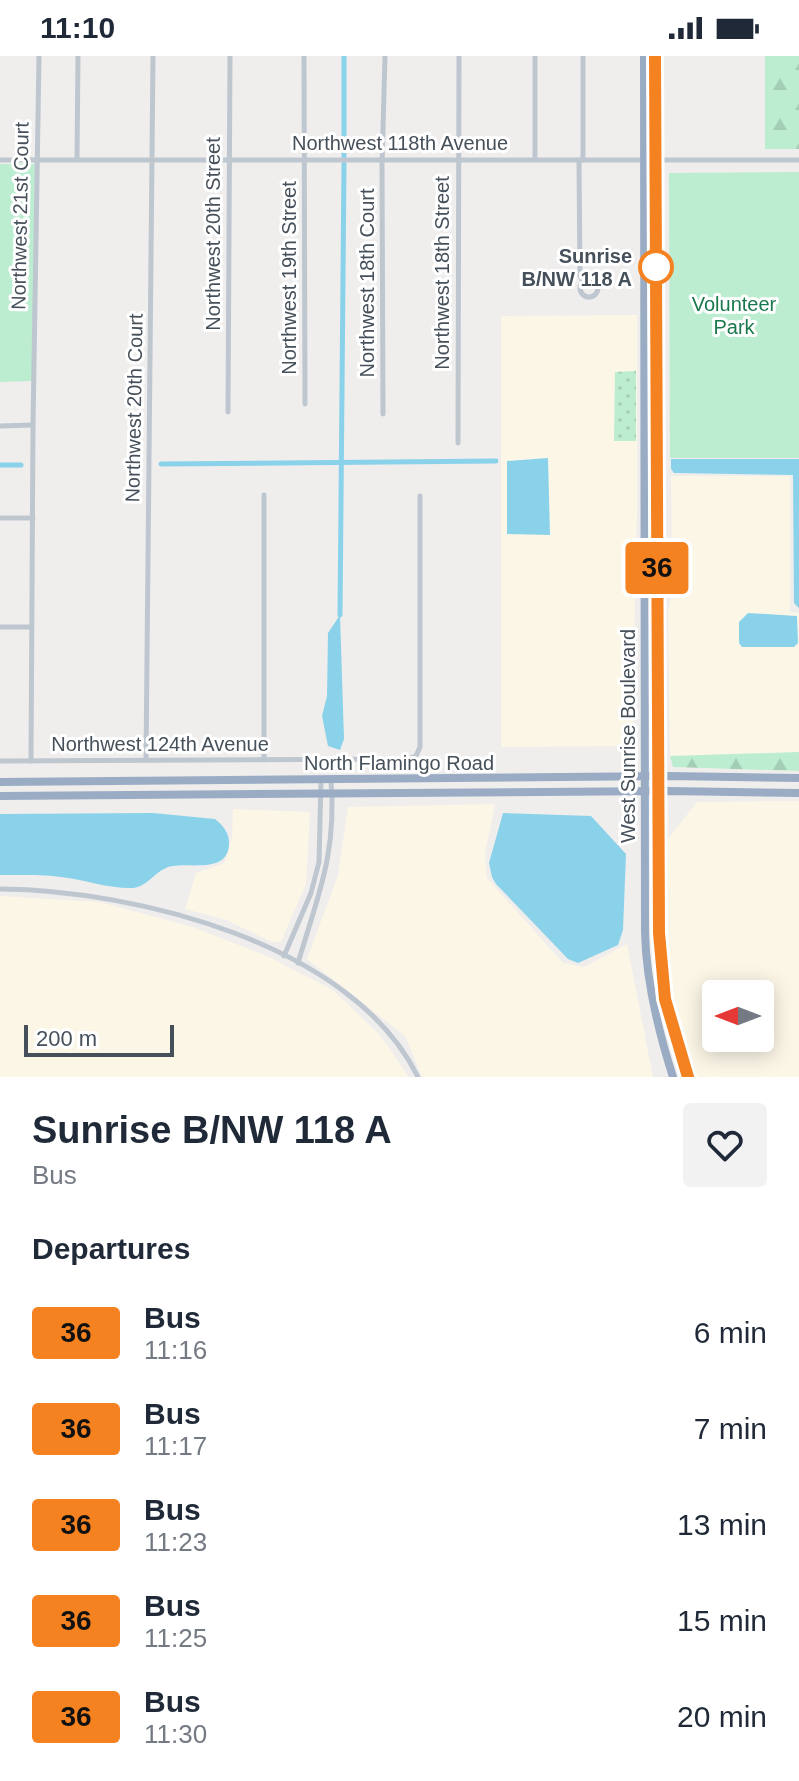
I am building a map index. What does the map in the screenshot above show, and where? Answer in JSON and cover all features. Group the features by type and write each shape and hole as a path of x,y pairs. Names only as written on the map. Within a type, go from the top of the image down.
{"highway":[{"name":"West Sunrise Boulevard","path":"644,56 643,791 646,958 661,1038 673,1077"},
{"name":"West Sunrise Boulevard","path":"656,56 659,933 665,999 688,1077"},
{"name":"North Flamingo Road","path":"0,782 643,776 799,778"},
{"name":"North Flamingo Road","path":"0,796 643,791 799,793"}],"street":[{"name":"Northwest 21st Court","path":"31,761 39,56"},
{"path":"77,160 78,56"},
{"name":"Northwest 20th Court","path":"146,760 153,56"},
{"name":"Northwest 20th Street","path":"228,412 230,56"},
{"name":"Northwest 19th Street","path":"304,56 305,404"},
{"name":"Northwest 18th Court","path":"383,414 385,56"},
{"name":"Northwest 18th Street","path":"458,443 459,56"},
{"path":"535,56 535,159"},
{"path":"583,56 580,276 583,281"},
{"name":"Northwest 118th Avenue","path":"0,160 799,160"},
{"path":"0,426 33,425"},
{"path":"264,495 264,760"},
{"name":"Northwest 124th Avenue","path":"0,761 407,759 416,756 420,747 420,496"},
{"path":"0,518 33,518"},
{"path":"0,627 31,627"},
{"path":"284,956 311,893 319,862 322,794 326,780"},
{"path":"298,963 329,860 333,828 332,794 326,780"},
{"path":"0,889 88,895 173,914 220,928 284,956 345,991 400,1047 418,1077"}],"shaded area":[{"path":"637,315 632,746 501,747 501,316"},
{"path":"671,476 790,476 790,612 799,613 799,771 673,767 670,756 668,611 672,594"},
{"path":"799,801 799,1077 695,1077 671,998 664,935 664,844 697,802"},
{"path":"495,804 485,854 487,878 563,963 584,967 627,944 653,1077 422,1077 405,1036 307,959 338,875 348,807"},
{"path":"233,809 310,812 306,884 281,942 272,942 226,920 185,909 196,873 224,863 226,859 232,836"},
{"path":"0,896 100,902 193,927 269,957 333,990 380,1035 409,1077 0,1077"}],"green space":[{"path":"765,56 799,56 799,149 765,149"},
{"path":"0,164 35,164 32,381 0,382"},
{"name":"Volunteer Park","path":"799,172 799,458 670,458 669,173"},
{"path":"636,371 636,441 614,441 615,372"},
{"path":"799,752 799,771 673,767 670,756"}],"water":[{"path":"548,458 550,535 507,534 507,461"},
{"path":"671,459 799,459 799,608 794,603 793,475 674,473"},
{"path":"748,613 797,616 798,643 794,647 742,647 739,643 739,622"},
{"path":"340,615 344,739 340,750 328,746 322,716 327,696 328,633"},
{"path":"153,813 215,819 228,837 226,855 213,864 166,868 135,888 51,876 0,875 0,814"},
{"path":"503,813 591,816 626,854 623,930 618,945 578,963 568,959 496,884 489,863"}],"waterway":[{"path":"344,56 344,156"},
{"path":"340,615 344,164"},
{"path":"161,464 496,461"},
{"path":"0,465 21,465"}],"bus line":[{"name":"36","path":"655,56 659,933 665,999 688,1077"}],"place":[{"name":"Sunrise B/NW 118 A","path":"656,267"}]}
